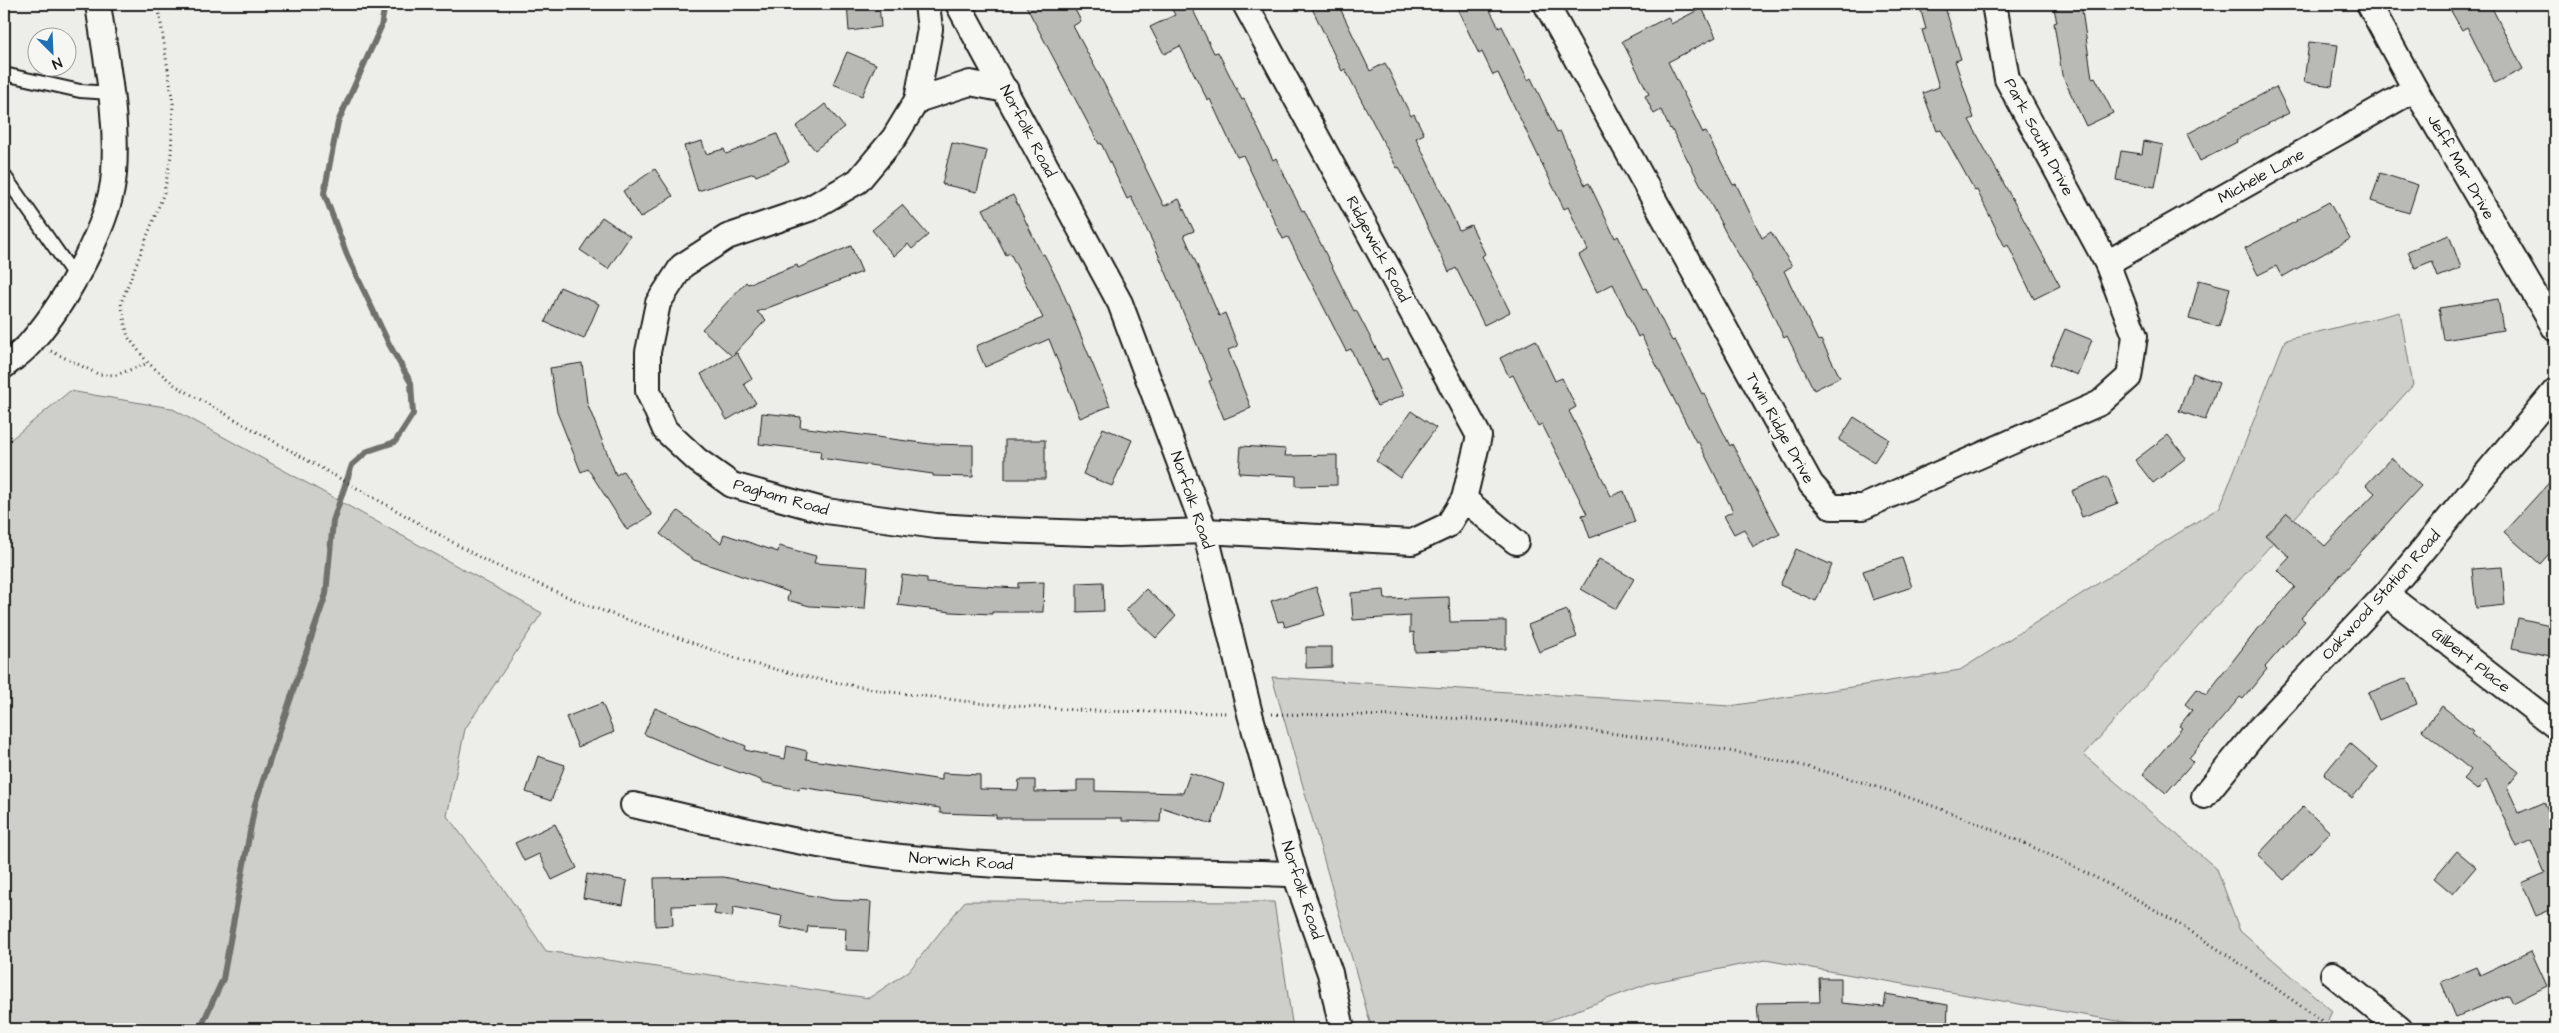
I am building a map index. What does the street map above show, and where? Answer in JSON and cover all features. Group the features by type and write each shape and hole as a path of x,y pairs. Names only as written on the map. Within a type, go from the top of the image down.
{"street":[{"path":"4,366 32,342 76,278 100,229 114,175 115,121 98,4"},
{"name":"Pagham Road","path":"928,4 930,28 917,100 894,138 858,181 809,209 727,237 682,266 658,304 648,352 648,391 665,430 697,460 732,485 826,511 936,526 1118,534 1205,530"},
{"name":"Norfolk Road","path":"958,4 1120,303 1205,530 1250,714 1295,874 1330,973 1342,1029"},
{"name":"Ridgewick Road","path":"1205,530 1412,542 1448,525 1464,499 1480,436 1245,4"},
{"name":"Twin Ridge Drive","path":"1546,4 1810,484 1832,507 1863,507 2100,403 2129,377 2135,336 2107,263"},
{"name":"Park South Drive","path":"1994,4 2007,79 2107,263"},
{"name":"Jeff Mar Drive","path":"2369,4 2555,329"},
{"path":"917,100 970,83 1006,90"},
{"name":"Michele Lane","path":"2107,263 2416,89"},
{"name":"Oakwood Station Road","path":"2204,796 2257,731 2386,594 2555,391"},
{"path":"1464,499 1516,542"},
{"name":"Gilbert Place","path":"2386,594 2555,726"},
{"name":"Norwich Road","path":"633,804 835,847 909,858 996,864 1295,874"},
{"path":"2333,974 2400,1029"}],"lane":[{"path":"4,74 80,91 112,93"},
{"path":"4,175 76,278"}],"path":[{"path":"158,4 173,103 171,156 164,193 121,303 128,337 148,363 176,386 486,561 584,604 746,662 812,678 883,692 987,704 1094,711 1449,718 1531,724 1644,738 1746,754 1820,770 1935,807 2024,843 2106,883 2197,936 2333,1029"},
{"path":"32,342 98,374 116,375 148,363"}],"shaded area":[{"path":"2400,312 2413,385 2084,755 2217,869 2240,931 2332,1011 2324,1029 2164,1029 1765,960 1650,983 1526,1029 1372,1029 1272,677 1730,706 1960,670 2220,507 2285,340"},
{"path":"70,391 171,408 542,613 465,729 447,816 505,891 546,951 869,998 909,971 965,901 1274,902 1293,1029 4,1029 4,445"}],"building":[{"path":"847,4 879,4 881,27 849,31"},
{"path":"1025,4 1072,4 1081,21 1073,26 1112,99 1164,206 1179,199 1194,231 1184,235 1219,316 1225,313 1238,346 1228,350 1251,408 1224,419 1209,381 1212,380 1156,249 1131,197 1127,199 1101,143 1099,144"},
{"path":"1169,4 1190,4 1214,53 1218,52 1242,100 1244,99 1273,160 1276,158 1302,211 1304,210 1354,311 1356,310 1382,360 1387,358 1404,395 1377,406 1351,349 1346,351 1288,237 1283,239 1243,155 1237,157 1210,99 1208,101 1180,46 1164,54 1150,27 1175,15"},
{"path":"1310,4 1338,4 1370,71 1385,63 1411,116 1414,114 1424,134 1416,138 1459,230 1471,225 1485,254 1482,256 1510,312 1484,325 1456,268 1449,272 1399,167 1397,168 1345,69 1342,71"},
{"path":"1455,4 1487,4 1499,28 1502,26 1528,80 1531,78 1557,132 1560,131 1585,185 1589,183 1615,238 1618,236 1672,341 1675,340 1730,446 1732,444 1780,534 1753,547 1744,529 1734,534 1724,516 1733,511 1698,441 1696,442 1641,335 1638,337 1613,284 1597,292 1579,255 1588,250 1568,207 1564,209 1498,73 1493,75 1482,52 1479,54"},
{"path":"1919,4 1944,4 1961,59 1955,61 1974,118 1969,120 2060,286 2034,299 2008,245 2005,247 1977,190 1975,191 1941,130 1937,131 1923,93 1939,87 1922,30 1926,29"},
{"path":"2053,4 2081,4 2092,78 2095,77 2113,113 2086,126 2062,75 2054,23 2057,22"},
{"path":"2447,4 2490,4 2523,69 2495,83 2467,27 2462,30"},
{"path":"1702,8 1716,37 1668,62 1703,133 1706,132 1733,185 1736,184 1762,238 1771,232 1792,266 1784,271 1818,341 1821,340 1840,377 1814,390 1787,336 1784,338 1766,300 1727,235 1661,110 1654,114 1645,96 1649,94 1622,41 1668,17 1671,24"},
{"path":"2309,42 2338,45 2332,86 2304,82"},
{"path":"847,52 876,64 862,96 833,84"},
{"path":"2276,87 2289,113 2200,161 2187,134"},
{"path":"825,104 844,127 815,150 796,127"},
{"path":"777,134 789,162 756,176 754,173 698,191 684,146 702,141 706,154 724,149 726,154"},
{"path":"2144,141 2163,145 2155,187 2116,180 2121,151 2142,154"},
{"path":"952,143 987,151 977,192 942,184"},
{"path":"655,169 673,196 640,218 623,191"},
{"path":"2380,173 2418,185 2409,213 2371,201"},
{"path":"1013,195 1042,255 1044,254 1059,283 1110,406 1080,418 1049,339 985,367 976,346 1043,318 1010,253 1006,255 983,209"},
{"path":"2329,202 2350,239 2282,277 2276,266 2258,275 2245,248"},
{"path":"902,205 928,235 912,249 908,244 894,256 872,230"},
{"path":"602,217 630,236 608,269 580,250"},
{"path":"2449,235 2461,268 2438,277 2432,261 2415,268 2408,251"},
{"path":"851,246 862,272 757,312 766,320 733,355 737,353 752,379 744,384 756,403 727,420 701,374 732,356 702,329 746,282 748,284 797,265 798,268"},
{"path":"2199,280 2230,288 2219,327 2189,319"},
{"path":"560,287 599,304 584,339 545,322"},
{"path":"2498,299 2503,330 2444,340 2439,308"},
{"path":"2065,329 2092,340 2077,375 2050,364"},
{"path":"1536,340 1555,381 1562,378 1576,407 1569,411 1611,496 1624,491 1635,522 1590,538 1582,515 1587,514 1542,424 1538,426 1513,375 1509,377 1500,358"},
{"path":"582,363 587,403 616,475 623,471 652,515 627,530 588,469 581,472 557,412 550,368"},
{"path":"2193,373 2219,383 2205,420 2179,411"},
{"path":"1411,411 1436,428 1400,478 1376,461"},
{"path":"762,413 801,417 800,427 930,444 973,445 973,477 933,476 933,474 820,458 821,451 759,444"},
{"path":"1854,417 1889,439 1874,462 1839,440"},
{"path":"1103,428 1132,440 1112,486 1083,474"},
{"path":"2168,435 2186,458 2153,483 2135,460"},
{"path":"1005,440 1045,440 1045,479 1005,479"},
{"path":"1241,446 1286,449 1285,456 1337,455 1337,485 1296,486 1296,476 1239,473"},
{"path":"2391,458 2421,486 2301,618 2305,621 2265,667 2267,669 2243,699 2240,697 2189,758 2193,762 2166,793 2143,774 2182,728 2179,726 2192,710 2185,704 2197,689 2206,695 2257,630 2295,587 2278,570 2290,557 2266,536 2287,513 2325,546 2375,493 2366,485"},
{"path":"2107,476 2118,503 2082,517 2072,491"},
{"path":"2555,476 2555,547 2540,564 2504,532"},
{"path":"678,511 721,543 724,534 778,552 779,546 816,556 814,563 868,567 865,609 810,606 787,600 789,592 694,560 660,534"},
{"path":"1796,549 1832,565 1816,601 1780,585"},
{"path":"1902,558 1912,587 1873,600 1863,571"},
{"path":"1599,559 1634,579 1616,609 1581,589"},
{"path":"2502,567 2505,605 2476,608 2472,569"},
{"path":"902,575 927,578 927,583 1018,588 1018,583 1044,582 1043,612 992,612 992,614 951,612 898,605"},
{"path":"1103,582 1104,611 1077,612 1077,583"},
{"path":"1316,587 1325,615 1285,627 1283,621 1278,622 1271,601"},
{"path":"1146,589 1176,616 1156,638 1126,610"},
{"path":"1384,590 1385,599 1449,597 1450,622 1506,621 1506,649 1415,652 1414,632 1410,633 1410,616 1353,620 1351,593"},
{"path":"1567,610 1577,637 1539,652 1528,625"},
{"path":"2518,618 2555,626 2555,657 2512,648"},
{"path":"1306,647 1332,647 1332,667 1306,668"},
{"path":"2407,678 2417,704 2379,720 2368,693"},
{"path":"602,703 614,732 578,747 566,717"},
{"path":"2442,706 2473,731 2471,734 2519,772 2507,787 2519,813 2544,802 2555,825 2555,908 2536,916 2522,883 2545,873 2531,840 2517,847 2486,779 2477,790 2463,779 2471,770 2422,730"},
{"path":"655,708 746,746 745,750 785,759 787,746 807,751 806,759 942,780 942,773 980,775 980,789 1018,790 1019,780 1035,780 1035,792 1077,791 1077,780 1095,780 1095,791 1183,793 1190,773 1224,784 1212,824 1161,807 1160,822 1122,821 1122,818 996,818 996,815 940,813 940,808 800,787 799,790 761,782 761,780 701,759 644,734"},
{"path":"2350,743 2378,767 2352,798 2324,774"},
{"path":"538,756 565,765 551,801 526,792"},
{"path":"2303,807 2330,832 2284,880 2258,855"},
{"path":"555,824 577,868 552,880 539,854 524,861 515,843"},
{"path":"2457,851 2476,867 2453,894 2434,878"},
{"path":"587,874 627,881 623,905 583,898"},
{"path":"724,877 832,900 871,902 868,951 845,950 846,928 808,926 807,933 780,927 782,916 734,907 732,917 714,914 716,905 672,906 673,925 655,926 654,878"},
{"path":"2531,951 2547,986 2513,1003 2509,995 2456,1017 2441,982 2476,967 2480,975"},
{"path":"1819,978 1841,978 1841,1003 1884,1007 1886,994 1948,1005 1947,1029 1759,1029 1757,1003 1820,1002"}],"waterway":[{"path":"200,1029 223,979 255,804 326,594 333,521 352,465 368,451 395,442 413,414 411,383 389,344 347,255 324,193 338,122 381,27 385,4"}]}
